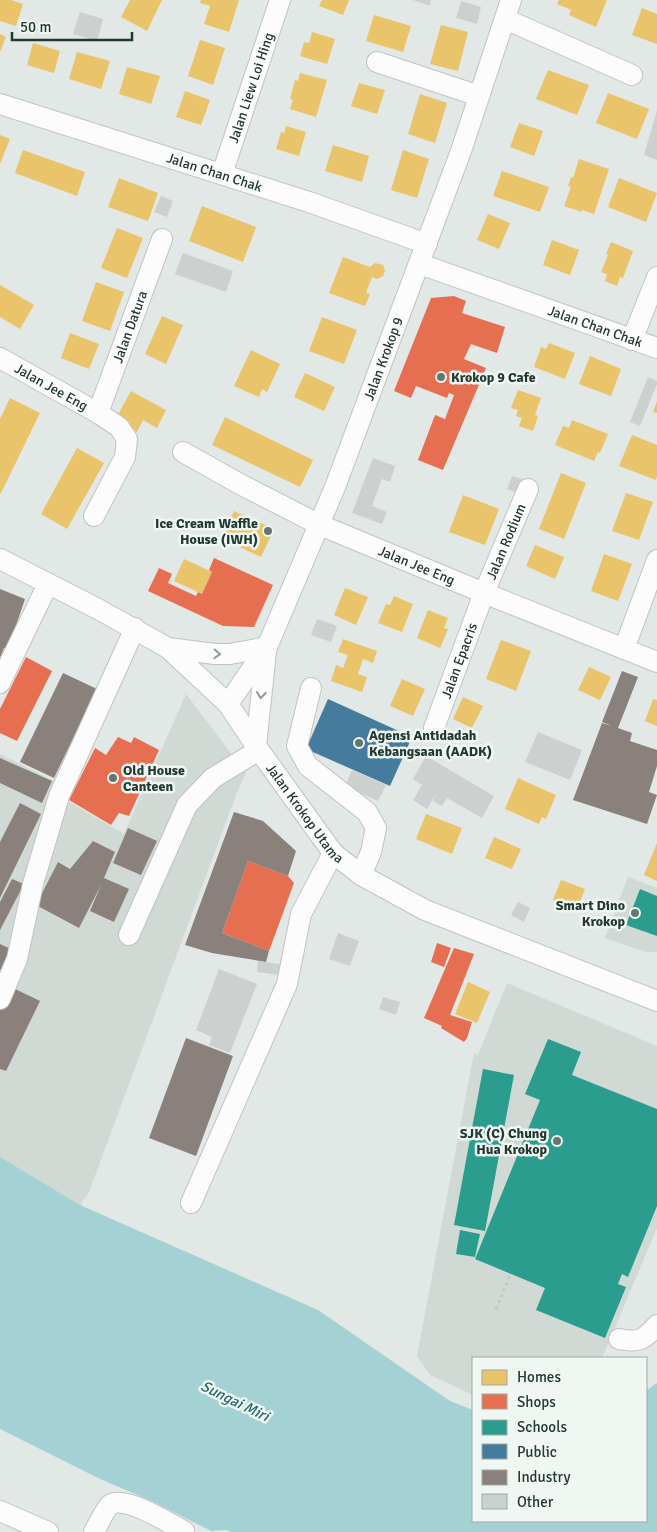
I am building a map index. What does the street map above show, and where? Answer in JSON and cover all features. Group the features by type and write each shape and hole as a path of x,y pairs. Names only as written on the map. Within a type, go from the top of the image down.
{"street":[{"name":"Jalan Liew Loi Hing","path":"222,174 280,0"},
{"name":"Jalan Krokop 9","path":"228,704 267,647 320,524 420,264 511,0"},
{"path":"505,19 632,75"},
{"path":"377,62 479,96"},
{"name":"Jalan Chan Chak","path":"0,104 309,202 427,244"},
{"name":"Jalan Datura","path":"98,413 162,239"},
{"name":"Jalan Chan Chak","path":"420,264 657,348"},
{"path":"632,340 657,278"},
{"name":"Jalan Jee Eng","path":"0,358 98,413 119,427 127,439 125,457 94,516"},
{"name":"Jalan Jee Eng","path":"183,452 238,484 320,524 484,593 657,662"},
{"name":"Jalan Rodium","path":"484,593 528,489"},
{"name":"Jalan Krokop Utama","path":"0,559 134,628 168,648 228,704 257,748 333,853 361,875 425,910 657,1001"},
{"path":"624,649 657,560"},
{"path":"0,682 48,584"},
{"name":"Jalan Epacris","path":"434,728 484,593"},
{"path":"0,999 17,960 33,884 59,796 134,628"},
{"path":"129,934 187,805 213,778 257,748 267,647 230,654 168,648"},
{"path":"312,688 297,746 308,766 367,812 376,828 371,852 361,875"},
{"path":"191,1204 287,984 301,914 333,853"},
{"path":"619,1339 634,1342 647,1336 657,1325"},
{"path":"94,1532 109,1505 118,1502 132,1505 184,1531"},
{"path":"0,1511 48,1532"}],"path":[{"path":"496,1309 510,1275"}],"shaded area":[{"path":"186,694 246,773 236,795 89,1192 80,1205 0,1157 0,754 56,782 66,800 124,834"},
{"name":"Smart Dino Krokop","path":"628,877 657,888 657,952 646,952 605,938"},
{"name":"SJK (C) Chung Hua Krokop","path":"507,983 657,1046 657,1228 602,1357 472,1357 472,1395 430,1375 417,1356 474,1053 478,1055"}],"water":[{"name":"Sungai Miri","path":"0,1157 80,1205 318,1310 450,1401 472,1410 472,1522 647,1522 647,1390 657,1383 657,1532 211,1531 0,1429"}],"building: Homes":[{"path":"0,0 11,0 23,4 16,26 0,21"},
{"path":"130,0 162,0 147,31 121,17"},
{"path":"201,0 239,0 229,32 204,24 210,6 200,3"},
{"path":"322,0 349,0 343,15 319,6"},
{"path":"559,0 607,0 596,27 569,15 571,10 557,4"},
{"path":"642,8 657,14 657,44 632,35"},
{"path":"374,15 411,26 403,52 366,41"},
{"path":"441,25 468,32 458,71 430,64"},
{"path":"312,32 335,39 327,64 300,56 304,42 309,43"},
{"path":"0,34 6,37 0,52"},
{"path":"200,40 225,48 213,85 188,76"},
{"path":"33,43 60,51 54,73 27,65"},
{"path":"77,52 110,61 101,89 69,79"},
{"path":"127,67 160,76 151,104 119,94"},
{"path":"548,70 589,85 577,115 536,99"},
{"path":"300,73 327,80 316,117 290,109 293,100 290,99 295,80 298,81"},
{"path":"359,83 385,90 377,114 351,106"},
{"path":"185,91 210,100 201,125 176,117"},
{"path":"608,93 649,109 637,139 596,123"},
{"path":"420,94 447,103 435,143 408,134"},
{"path":"519,123 543,131 534,156 510,147"},
{"path":"286,126 306,132 299,156 276,149 281,132 284,133"},
{"path":"0,135 10,139 0,164"},
{"path":"333,145 369,156 362,182 325,171"},
{"path":"23,150 85,172 77,196 15,173"},
{"path":"403,150 429,159 417,198 391,190"},
{"path":"579,159 609,169 594,214 564,206 571,187 568,186 571,177 573,178"},
{"path":"502,171 549,187 540,212 493,196"},
{"path":"119,178 158,193 148,221 108,207"},
{"path":"619,178 657,193 646,222 608,207"},
{"path":"202,206 256,227 243,262 189,241"},
{"path":"488,214 510,223 499,249 477,240"},
{"path":"117,228 143,238 127,278 101,268"},
{"path":"552,240 579,250 570,275 543,265"},
{"path":"611,242 633,251 623,278 620,277 617,286 605,281 607,274 601,272"},
{"path":"343,257 370,267 375,263 383,265 385,271 383,276 377,279 372,277 366,293 370,294 365,306 329,293"},
{"path":"96,282 124,292 110,331 82,321"},
{"path":"0,285 34,305 20,329 0,317"},
{"path":"162,316 183,325 166,364 145,354"},
{"path":"322,317 357,330 344,364 309,351"},
{"path":"70,333 99,344 89,369 61,358"},
{"path":"549,343 575,353 565,379 534,367 541,347 546,349"},
{"path":"251,350 280,364 267,392 262,389 259,397 234,386"},
{"path":"590,356 621,369 611,396 579,384"},
{"path":"305,373 335,387 324,411 294,397"},
{"path":"518,390 541,398 535,415 538,416 533,431 519,426 522,418 516,416 518,410 511,408"},
{"path":"131,391 166,410 157,428 143,420 137,432 115,420"},
{"path":"10,398 40,413 0,493 0,419"},
{"path":"657,401 657,413 653,412"},
{"path":"225,417 313,460 300,487 212,445"},
{"path":"572,420 608,434 600,453 598,452 594,461 555,445 563,426 569,428"},
{"path":"632,435 657,445 656,480 619,466"},
{"path":"77,448 104,463 67,529 41,514"},
{"path":"561,473 586,483 564,539 539,529"},
{"path":"626,493 653,502 639,540 612,531"},
{"path":"463,495 499,509 485,545 449,532"},
{"path":"234,511 274,529 261,557 221,538"},
{"path":"535,545 564,557 555,579 526,566"},
{"path":"604,554 632,564 618,601 591,591"},
{"path":"184,559 212,572 202,594 174,581"},
{"path":"345,588 368,597 356,625 334,615"},
{"path":"394,596 413,604 402,632 378,623 386,604 390,605"},
{"path":"428,610 448,618 444,628 448,629 440,648 417,638"},
{"path":"343,639 377,651 373,663 363,659 358,674 367,677 362,692 331,681 336,665 343,668 348,655 338,652"},
{"path":"501,640 531,651 516,691 486,679"},
{"path":"589,667 611,677 600,700 578,690"},
{"path":"402,679 425,689 413,716 390,706"},
{"path":"463,697 483,706 472,728 453,719"},
{"path":"653,699 657,700 657,726 645,721"},
{"path":"518,778 556,795 546,819 542,817 539,824 505,809"},
{"path":"426,814 462,828 452,854 416,839"},
{"path":"494,837 521,849 512,869 485,858"},
{"path":"657,843 657,881 644,875"},
{"path":"561,880 585,889 577,909 553,900"},
{"path":"468,982 490,992 477,1023 455,1014"}],"building: Shops":[{"name":"Krokop 9 Cafe","path":"454,296 466,301 462,313 505,327 497,353 471,344 464,359 486,368 443,470 418,460 435,415 445,419 454,395 449,393 447,398 416,386 411,398 394,391 431,298"},
{"path":"214,558 273,585 254,627 223,626 148,591 159,568 172,574 168,583 196,596 198,592 202,594 212,572 209,570"},
{"path":"26,657 52,671 17,741 0,733 0,709"},
{"name":"Old House Canteen","path":"118,737 131,743 134,737 159,750 129,816 119,813 111,825 69,800 95,748 106,755"},
{"path":"248,861 288,876 294,883 269,951 222,933"},
{"path":"437,943 451,948 444,967 431,962"},
{"path":"454,948 474,954 450,1015 472,1022 464,1042 441,1028 442,1026 424,1018"}],"building: Schools":[{"path":"640,889 657,896 657,936 626,925"},
{"path":"548,1039 581,1052 572,1075 657,1109 657,1206 628,1277 622,1274 618,1284 626,1287 605,1338 536,1310 545,1288 475,1259 540,1100 525,1094"},
{"path":"483,1069 514,1075 485,1231 454,1225"},
{"path":"460,1230 480,1234 475,1257 456,1254"}],"building: Public":[{"name":"Agensi Antidadah Kebangsaan (AADK)","path":"328,699 412,737 390,786 306,749"}],"building: Industry":[{"path":"0,589 25,599 8,649 4,648 0,658"},
{"path":"622,671 638,677 618,728 632,733 630,741 657,750 657,766 649,792 657,795 647,824 573,800 602,723 612,726 602,722"},
{"path":"63,673 97,689 54,778 20,762"},
{"path":"0,758 52,781 42,803 0,783"},
{"path":"20,803 41,814 0,898 0,842"},
{"path":"234,812 263,821 296,851 288,876 248,861 222,933 269,951 266,962 212,953 185,945"},
{"path":"128,828 157,841 141,875 113,863"},
{"path":"93,841 115,852 104,878 129,889 114,922 90,911 101,885 79,928 36,905 58,862 70,869"},
{"path":"12,879 24,884 0,930 0,902"},
{"path":"0,944 11,949 0,971"},
{"path":"11,987 40,1001 6,1071 0,1069 0,1010"},
{"path":"186,1038 233,1056 196,1156 149,1138"}],"building: Other":[{"path":"413,0 431,0 430,6"},
{"path":"461,1 481,7 477,24 456,18"},
{"path":"80,12 103,19 97,41 73,34"},
{"path":"657,110 657,160 644,155"},
{"path":"161,196 173,201 167,217 154,212"},
{"path":"183,253 233,271 226,292 175,274"},
{"path":"648,377 657,381 657,384 640,426 630,422"},
{"path":"373,458 395,466 390,482 382,479 372,506 387,512 382,524 352,513"},
{"path":"512,476 525,480 520,494 507,489"},
{"path":"317,619 337,626 331,642 311,635"},
{"path":"538,732 582,750 570,780 525,762"},
{"path":"426,756 494,796 482,818 447,798 442,806 433,801 437,792 427,809 413,800 422,785 413,779"},
{"path":"352,770 386,785 378,801 345,786"},
{"path":"518,902 530,908 524,922 511,915"},
{"path":"338,933 359,941 350,966 329,959"},
{"path":"258,961 280,964 279,975 257,972"},
{"path":"219,969 257,984 230,1053 209,1045 212,1037 196,1030"},
{"path":"383,997 400,1002 396,1015 379,1009"}],"place":[{"name":"Krokop 9 Cafe","path":"441,377"},
{"name":"Ice Cream Waffle House (IWH)","path":"268,531"},
{"name":"Agensi Antidadah Kebangsaan (AADK)","path":"359,743"},
{"name":"Old House Canteen","path":"113,778"},
{"name":"Smart Dino Krokop","path":"635,913"},
{"name":"SJK (C) Chung Hua Krokop","path":"557,1141"}]}
